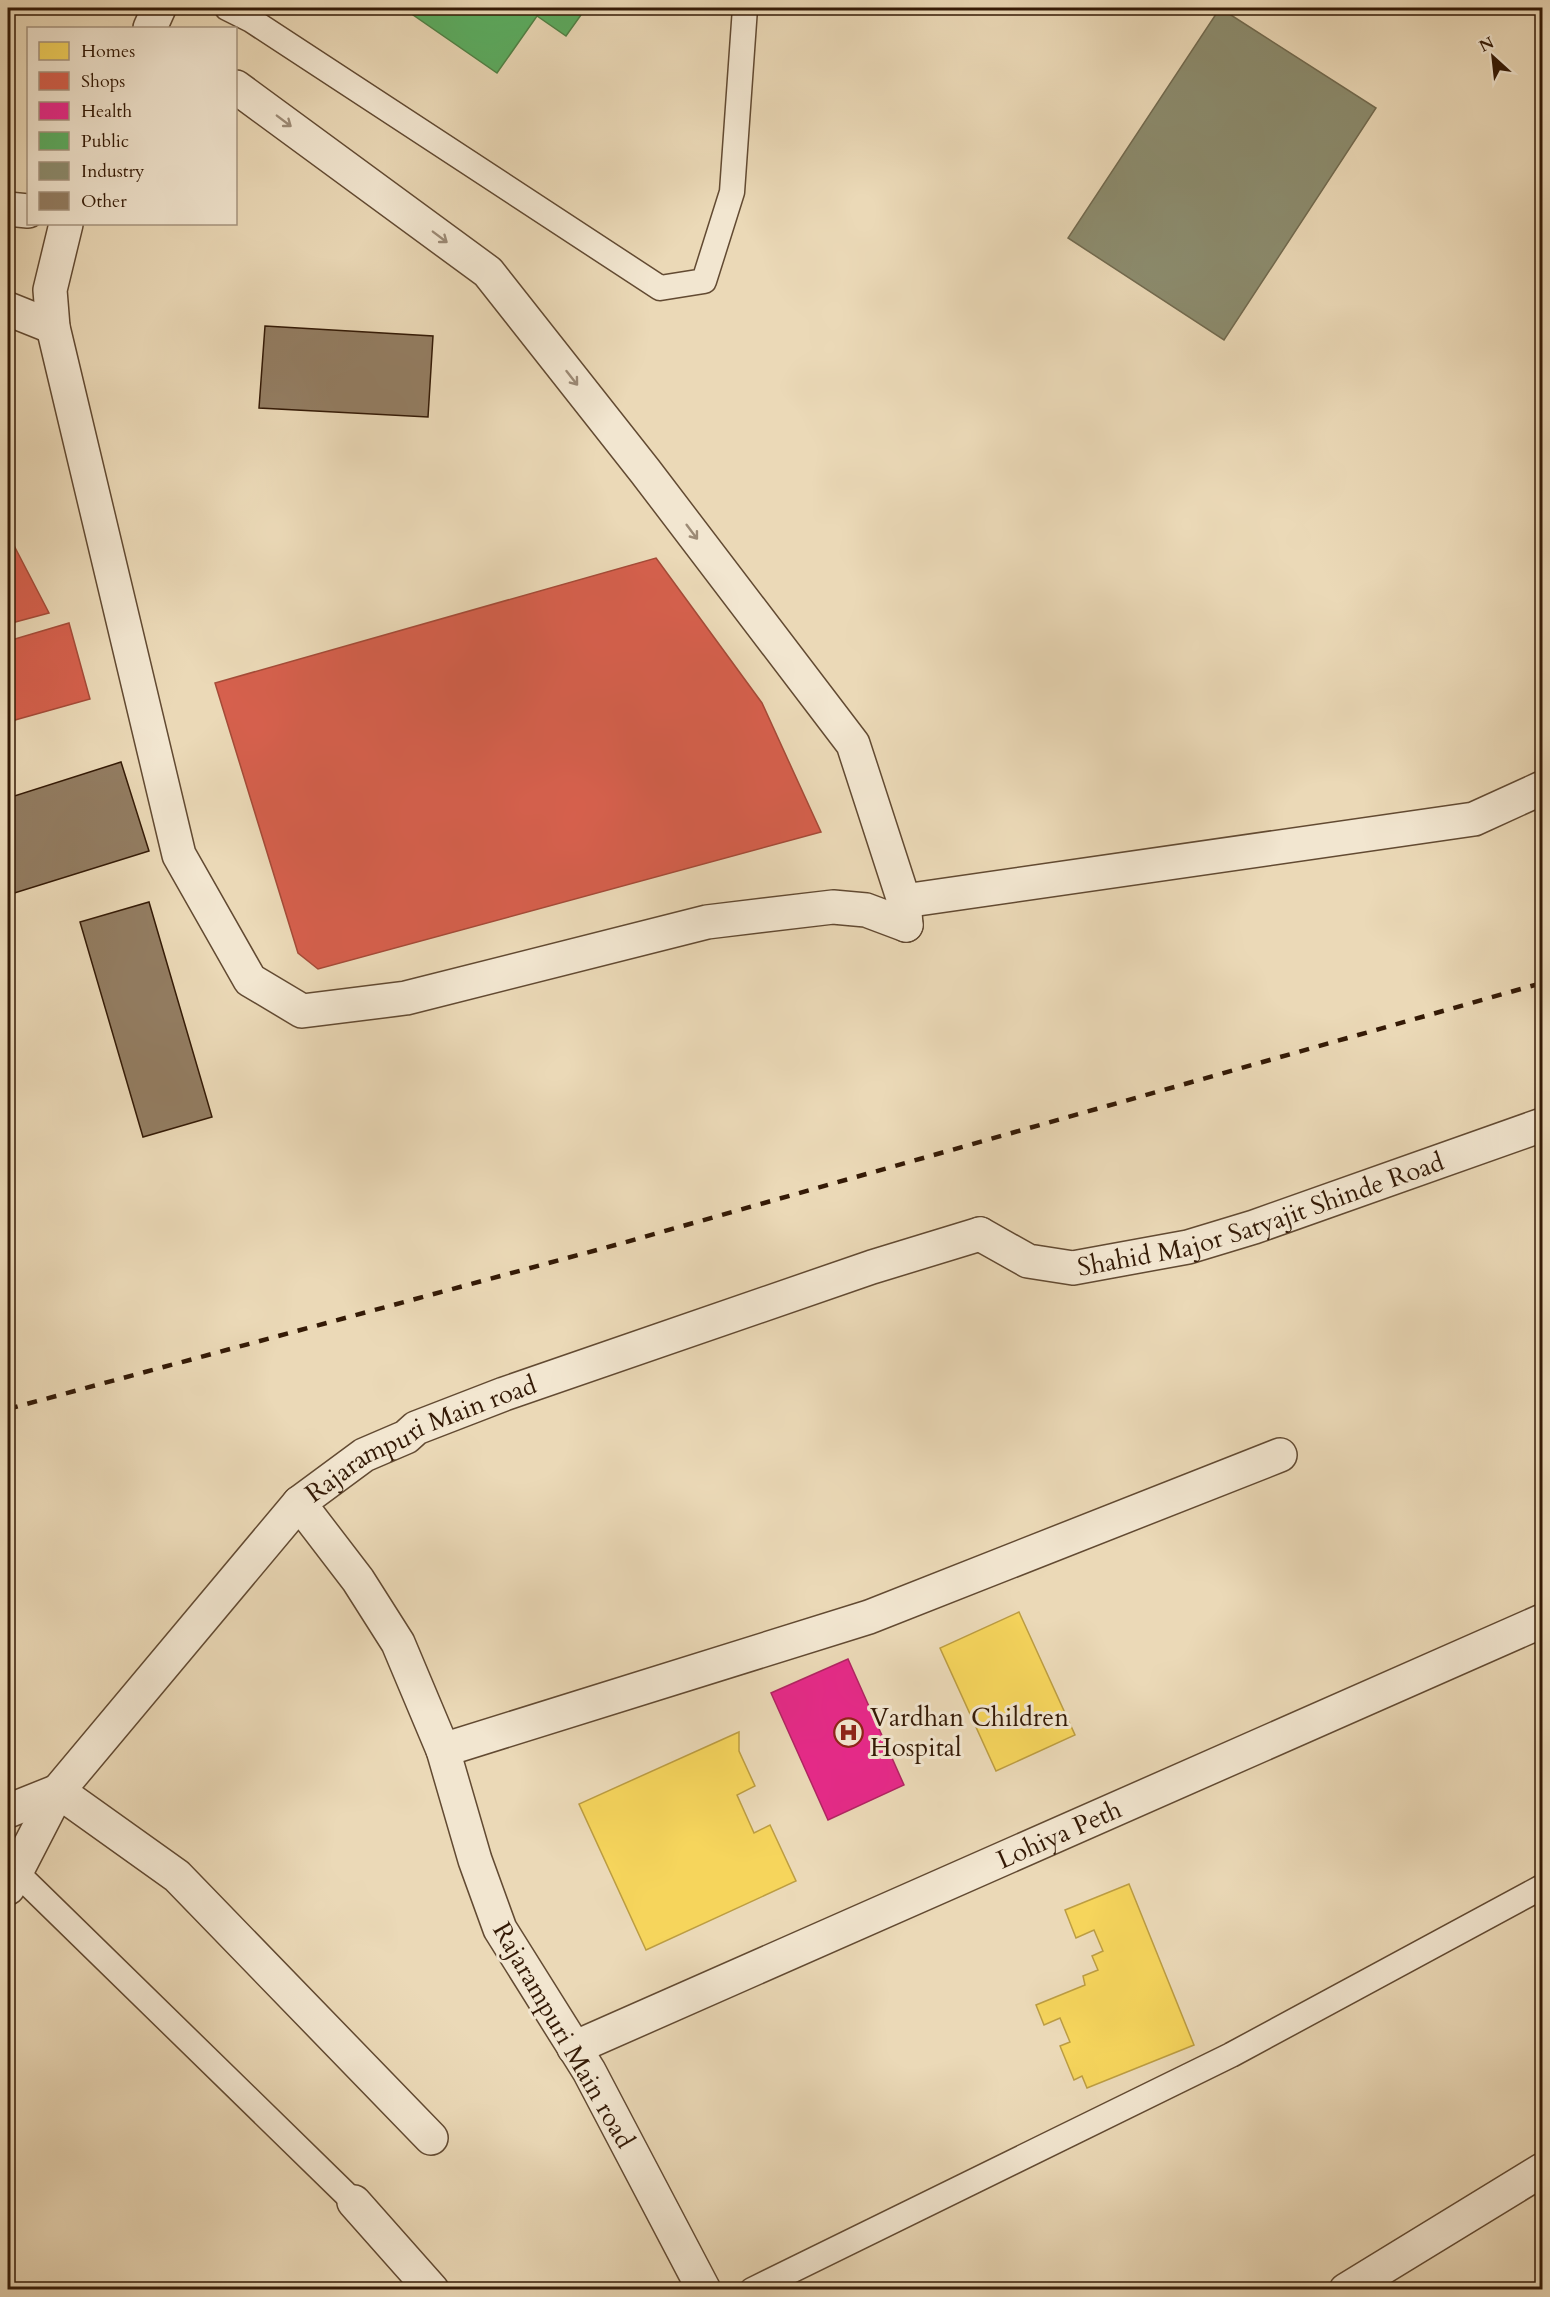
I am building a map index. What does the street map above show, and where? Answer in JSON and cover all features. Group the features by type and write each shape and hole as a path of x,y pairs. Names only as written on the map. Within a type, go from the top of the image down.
{"street":[{"path":"150,27 159,8"},
{"path":"237,88 488,272 645,471 853,744 905,913"},
{"path":"8,209 27,211"},
{"path":"66,225 50,290 53,327 179,855 249,980 302,1011 406,998 707,922 833,907 905,913 1474,819 1542,788"},
{"path":"8,309 53,327"},
{"name":"Shahid Major Satyajit Shinde Road","path":"980,1234 1028,1261 1073,1268 1188,1247 1254,1227 1542,1125"},
{"name":"Rajarampuri Main road","path":"704,2289 574,2048 500,1929 475,1860 443,1750 398,1643 358,1580 299,1503 359,1459 406,1437 416,1428 504,1394 872,1267 980,1234"},
{"path":"443,1750 869,1617 1280,1455"},
{"path":"12,1880 58,1791 299,1503"},
{"name":"Lohiya Peth","path":"574,2048 1542,1621"},
{"path":"8,1811 58,1791"},
{"path":"58,1791 177,1876 431,2138"},
{"path":"1346,2289 1542,2170"},
{"path":"354,2202 432,2289"}],"lane":[{"path":"227,8 251,20 660,288 704,281 732,192 745,8"},
{"path":"12,1880 354,2202"},
{"path":"752,2289 1231,2055 1542,1887"}],"building: Homes":[{"path":"1019,1612 1075,1735 996,1771 940,1648"},
{"path":"739,1732 739,1751 755,1786 737,1795 754,1833 770,1825 796,1881 646,1950 579,1804"},
{"path":"1129,1884 1194,2045 1087,2088 1082,2076 1074,2080 1060,2046 1070,2042 1060,2018 1044,2025 1036,2005 1085,1985 1083,1976 1098,1970 1092,1956 1103,1951 1094,1930 1076,1938 1065,1910"}],"building: Shops":[{"path":"8,534 49,613 8,624"},
{"path":"656,558 762,703 821,832 318,969 298,953 215,683"},
{"path":"69,623 90,699 8,722 8,641"}],"building: Health":[{"path":"848,1659 904,1785 828,1820 771,1693"}],"building: Public":[{"path":"403,8 586,8 566,36 537,16 497,73"}],"building: Industry":[{"path":"1220,8 1376,108 1224,340 1068,238"}],"building: Other":[{"path":"265,326 433,336 428,417 259,408"},
{"path":"121,762 149,851 8,895 8,798"},
{"path":"149,902 212,1117 143,1137 80,922"}],"railway":[{"path":"8,1409 619,1244 1542,983"}],"place":[{"name":"Vardhan Children Hospital","path":"849,1732"}]}
